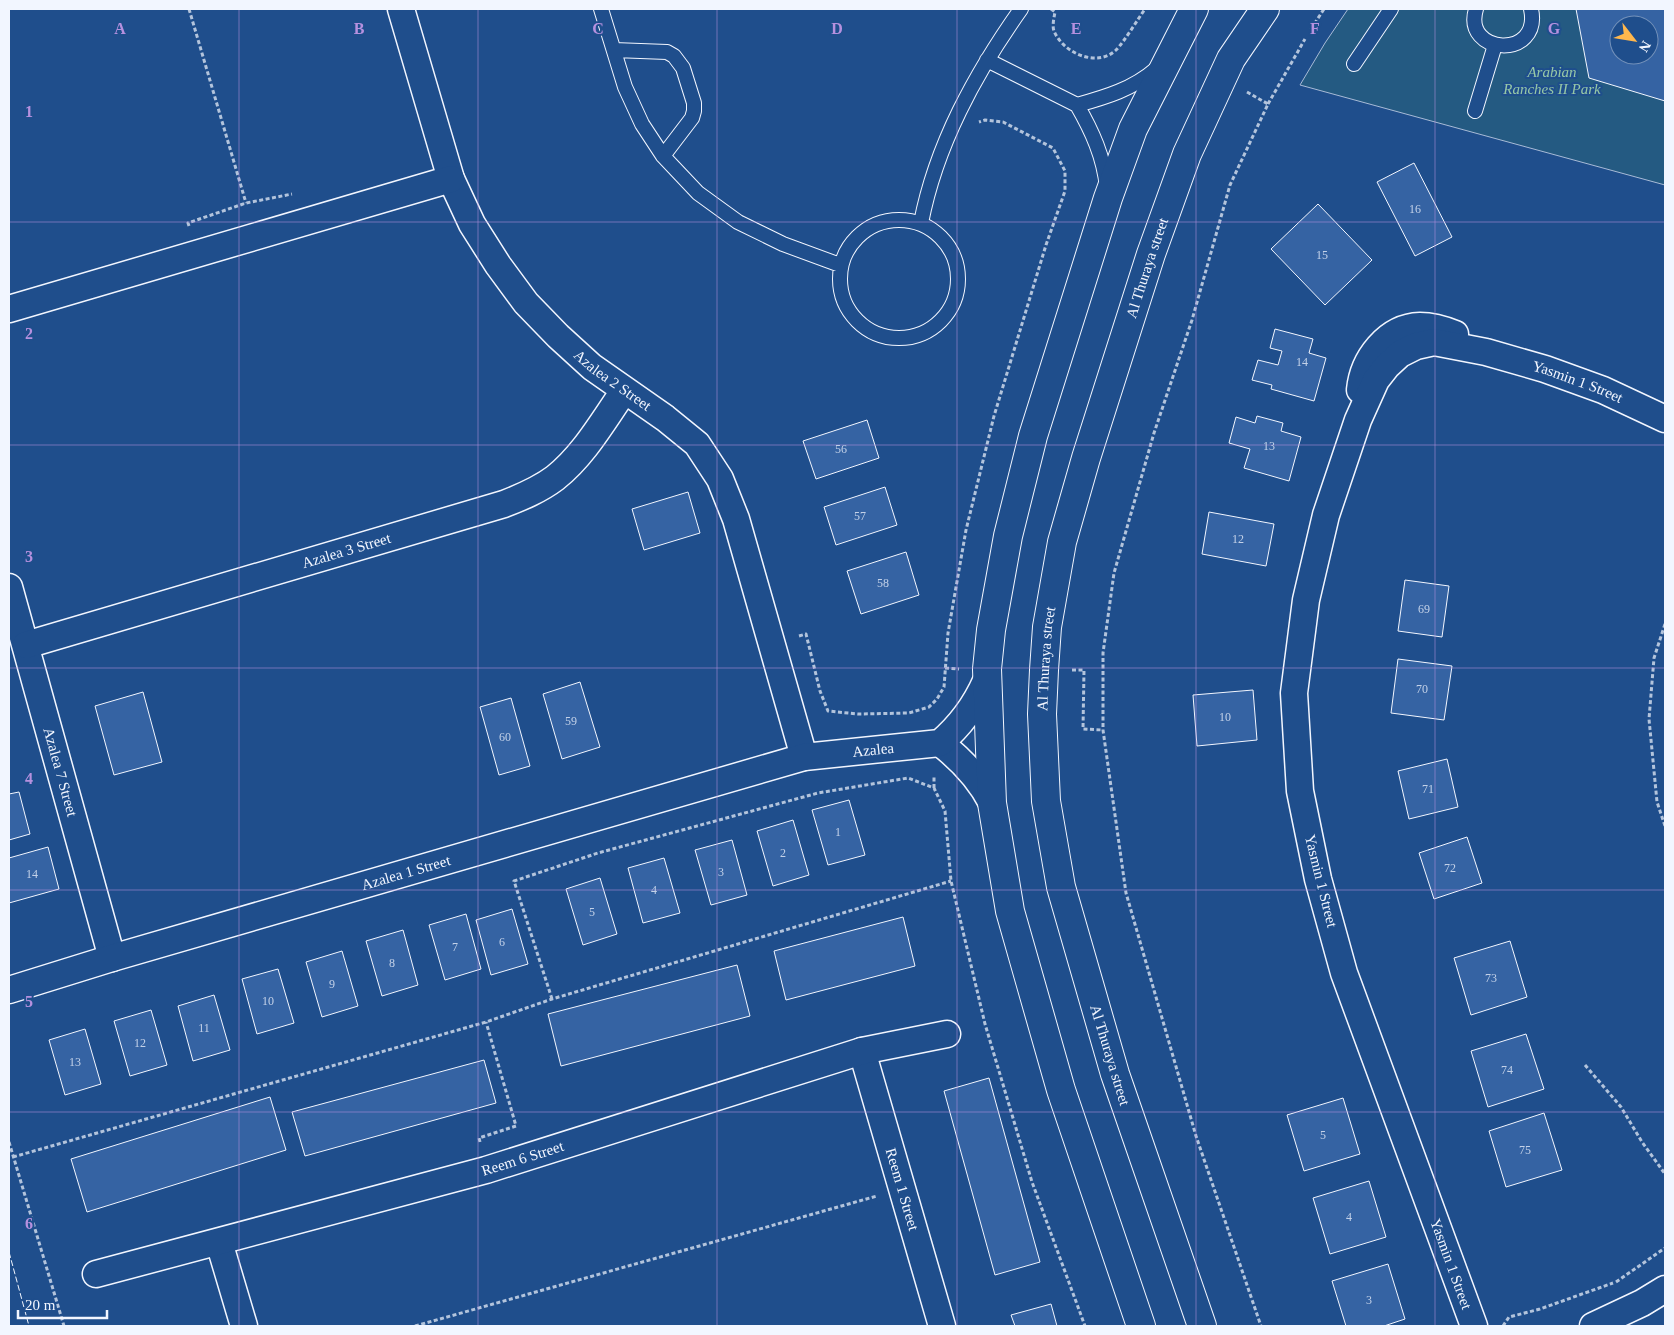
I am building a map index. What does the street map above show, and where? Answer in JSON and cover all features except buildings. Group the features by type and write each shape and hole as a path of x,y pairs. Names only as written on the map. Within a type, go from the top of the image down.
{"street":[{"name":"Azalea 2 Street","path":"401,9 451,179 472,224 498,266 526,303 592,367 665,418 697,444 720,480 736,519 804,757"},
{"path":"1141,1326 1061,1090 1010,911 992,803 986,681 991,630 1008,536 1033,436 1108,198 1133,129 1194,9"},
{"name":"Al Thuraya street","path":"1202,1326 1115,1074 1061,887 1046,801 1042,714 1044,670 1047,627 1062,542 1086,458 1151,254 1187,154 1230,59 1265,9"},
{"path":"9,309 451,179"},
{"name":"Yasmin 1 Street","path":"1474,1326 1344,973 1318,879 1300,791 1294,693 1306,600 1326,515 1358,420 1361,383 1367,362 1380,345 1397,332 1418,326 1440,328 1459,335 1486,352 1545,369 1595,387 1665,419"},
{"name":"Azalea 3 Street","path":"26,645 504,504 530,493 554,478 575,458 624,391"},
{"name":"Azalea 7 Street","path":"9,588 112,958"},
{"path":"986,681 968,716 940,743 956,755 970,770 982,785 992,803"},
{"name":"Azalea","path":"804,757 940,743"},
{"name":"Azalea 1 Street","path":"9,990 112,958 804,757"},
{"name":"Reem 6 Street","path":"96,1274 486,1170 862,1052 947,1034"},
{"name":"Reem 1 Street","path":"862,1052 942,1326"},
{"path":"219,1242 244,1326"},
{"path":"1593,1326 1642,1303 1665,1289"}],"lane":[{"path":"601,9 625,88 642,124 664,156 698,193 738,222 783,244 840,266"},
{"path":"921,223 926,198 944,143 988,60 1021,9"},
{"path":"1354,64 1391,9"},
{"path":"1476,9 1475,22 1479,32 1486,40 1495,45 1506,46 1516,43 1525,36 1533,16 1531,9"},
{"path":"1475,111 1495,45"},
{"path":"614,50 667,52 674,56 683,68 694,103 694,111 692,118 664,156"},
{"path":"988,60 1077,105 1092,131 1100,153 1106,176 1108,198"},
{"path":"1077,105 1124,90 1146,78 1166,61"},
{"path":"896,219 921,223 941,237 954,258 958,282 952,306 936,325 914,336 890,338 867,330 849,312 840,290 840,266 852,242 871,226 896,219"}],"path":[{"path":"189,9 246,203"},
{"path":"1051,9 1054,12 1053,30 1064,46 1077,55 1100,58 1115,51 1145,9"},
{"path":"1311,29 1324,9"},
{"path":"1261,1326 1196,1136 1126,893 1103,730 1103,653 1114,573 1154,433 1192,320 1230,185 1268,104 1305,39"},
{"path":"1222,78 1268,104"},
{"path":"772,643 806,634 820,691 828,711 858,714 909,713 929,707 937,699 944,687 948,633 966,530 1000,397 1046,245 1065,192 1066,171 1054,148 1003,122 985,120 968,125 956,119"},
{"path":"1665,624 1654,658 1649,719 1657,802 1665,826"},
{"path":"1044,670 1084,670 1083,730 1103,730"},
{"path":"552,999 514,881 598,852 818,793 908,778 934,788 945,811 951,881 985,1024 1032,1182 1085,1326"},
{"path":"13,1157 486,1022 552,999 951,881"},
{"path":"486,1022 516,1126 479,1138 486,1170"},
{"path":"1585,1065 1621,1107 1642,1142 1665,1174"},
{"path":"9,1142 64,1326"},
{"path":"415,1326 902,1189"},
{"path":"1503,1326 1510,1317 1540,1309 1616,1282"}],"green space":[{"name":"Arabian Ranches II Park","path":"1348,9 1665,9 1665,185 1300,85"}],"fence":[{"path":"9,1252 29,1326"}]}
